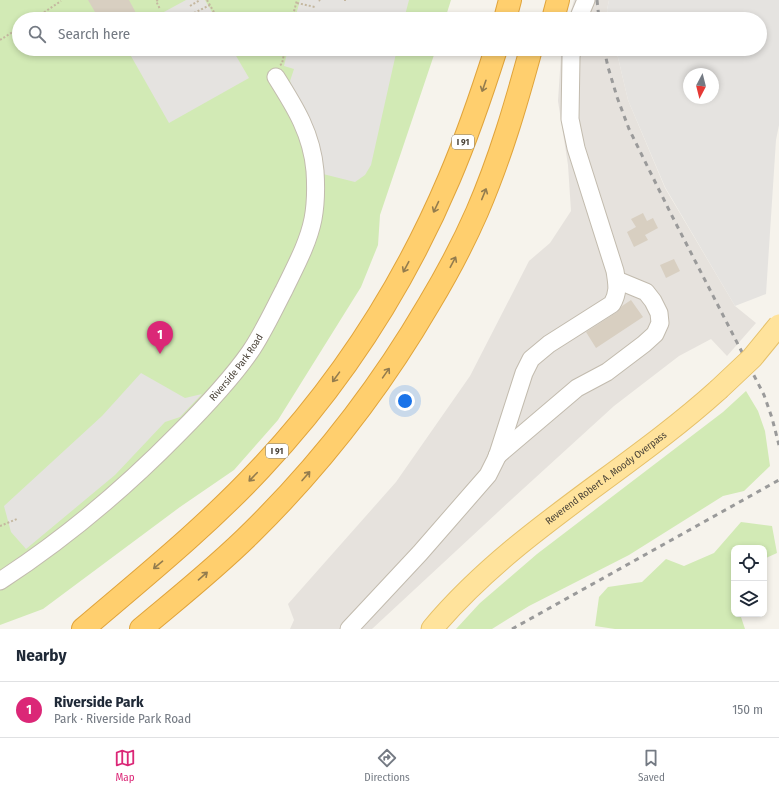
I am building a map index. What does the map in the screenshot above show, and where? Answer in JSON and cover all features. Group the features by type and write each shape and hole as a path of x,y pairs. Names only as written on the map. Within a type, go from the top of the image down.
{"highway":[{"path":"507,12 510,0"},
{"path":"541,12 544,0"},
{"path":"555,12 558,0"},
{"name":"I 91","path":"83,629 232,499 300,424 352,356 396,285 436,208 465,139 494,56"},
{"path":"141,629 218,564 272,512 326,452 366,401 395,360 455,258 477,212 509,125 529,56"},
{"path":"509,125 536,79 543,56"}],"main road":[{"name":"Reverend Robert A. Moody Overpass","path":"432,629 458,600 492,568 575,501 671,430 718,390 752,358 779,325"}],"street":[{"path":"581,12 586,1"},
{"path":"349,629 420,553 488,475 497,457 524,373 531,359 559,337 612,304 617,296 618,285 615,271 576,148 570,119 571,56"},
{"name":"Riverside Park Road","path":"0,581 69,533 142,470 193,420 227,382 251,350 260,335 302,251 313,219 315,200 315,171 307,135 298,113 276,72"},
{"path":"497,457 576,388 607,372 655,334 660,323 659,312 654,301 646,292 617,280"}],"path":[{"path":"158,0 156,1 160,10"},
{"path":"190,6 200,0"},
{"path":"207,0 214,12"},
{"path":"44,12 61,1"},
{"path":"294,12 297,1 315,7"},
{"path":"198,12 210,5"},
{"path":"0,40 12,32"},
{"path":"276,72 282,64 284,56"},
{"path":"0,526 17,519"}],"shaded area":[{"path":"186,0 205,0 212,12 164,12"},
{"path":"300,0 409,0 406,12 297,12"},
{"path":"574,0 609,0 607,12 571,12"},
{"path":"609,0 779,0 779,125 776,140 766,294 735,306 665,187 628,100 618,56 767,56 767,12 607,12 607,10"},
{"path":"131,56 236,56 249,78 169,123"},
{"path":"286,56 395,56 371,165 365,175 355,182 323,174 290,81 294,69 284,66"},
{"path":"561,56 618,56 628,100 665,188 735,306 756,323 727,356 711,339 679,356 614,406 372,629 290,629 294,620 288,604 396,482 470,376 529,261 550,243 571,211 568,165 558,101"},
{"path":"141,373 185,398 202,394 180,417 165,422 115,475 26,549 11,532 4,506 102,416"}],"green space":[{"path":"0,0 451,0 447,12 12,12 12,56 434,56 380,215 378,245 361,287 278,420 234,470 180,507 43,609 0,625"},
{"path":"746,391 758,411 765,431 770,466 744,491 723,496 629,555 529,606 492,629 456,629 480,603 537,554 723,412"},
{"path":"741,522 772,526 777,553 767,558 767,545 731,545 731,617 741,617 745,629 615,629 595,626 599,597 608,587 642,582 666,559 684,566 714,553"}],"building":[{"path":"88,0 129,0 135,12 95,12"},
{"path":"643,213 647,221 653,218 658,228 645,235 648,240 634,247 627,232 636,227 631,219"},
{"path":"674,259 680,271 666,278 660,265"},
{"path":"631,300 643,317 596,348 586,332 617,312 622,306"}],"railway":[{"path":"597,0 598,12"},
{"path":"606,56 617,97 629,129 764,395 779,445"},
{"path":"512,629 779,480"}],"place":[{"name":"Riverside Park","path":"160,354"}]}
